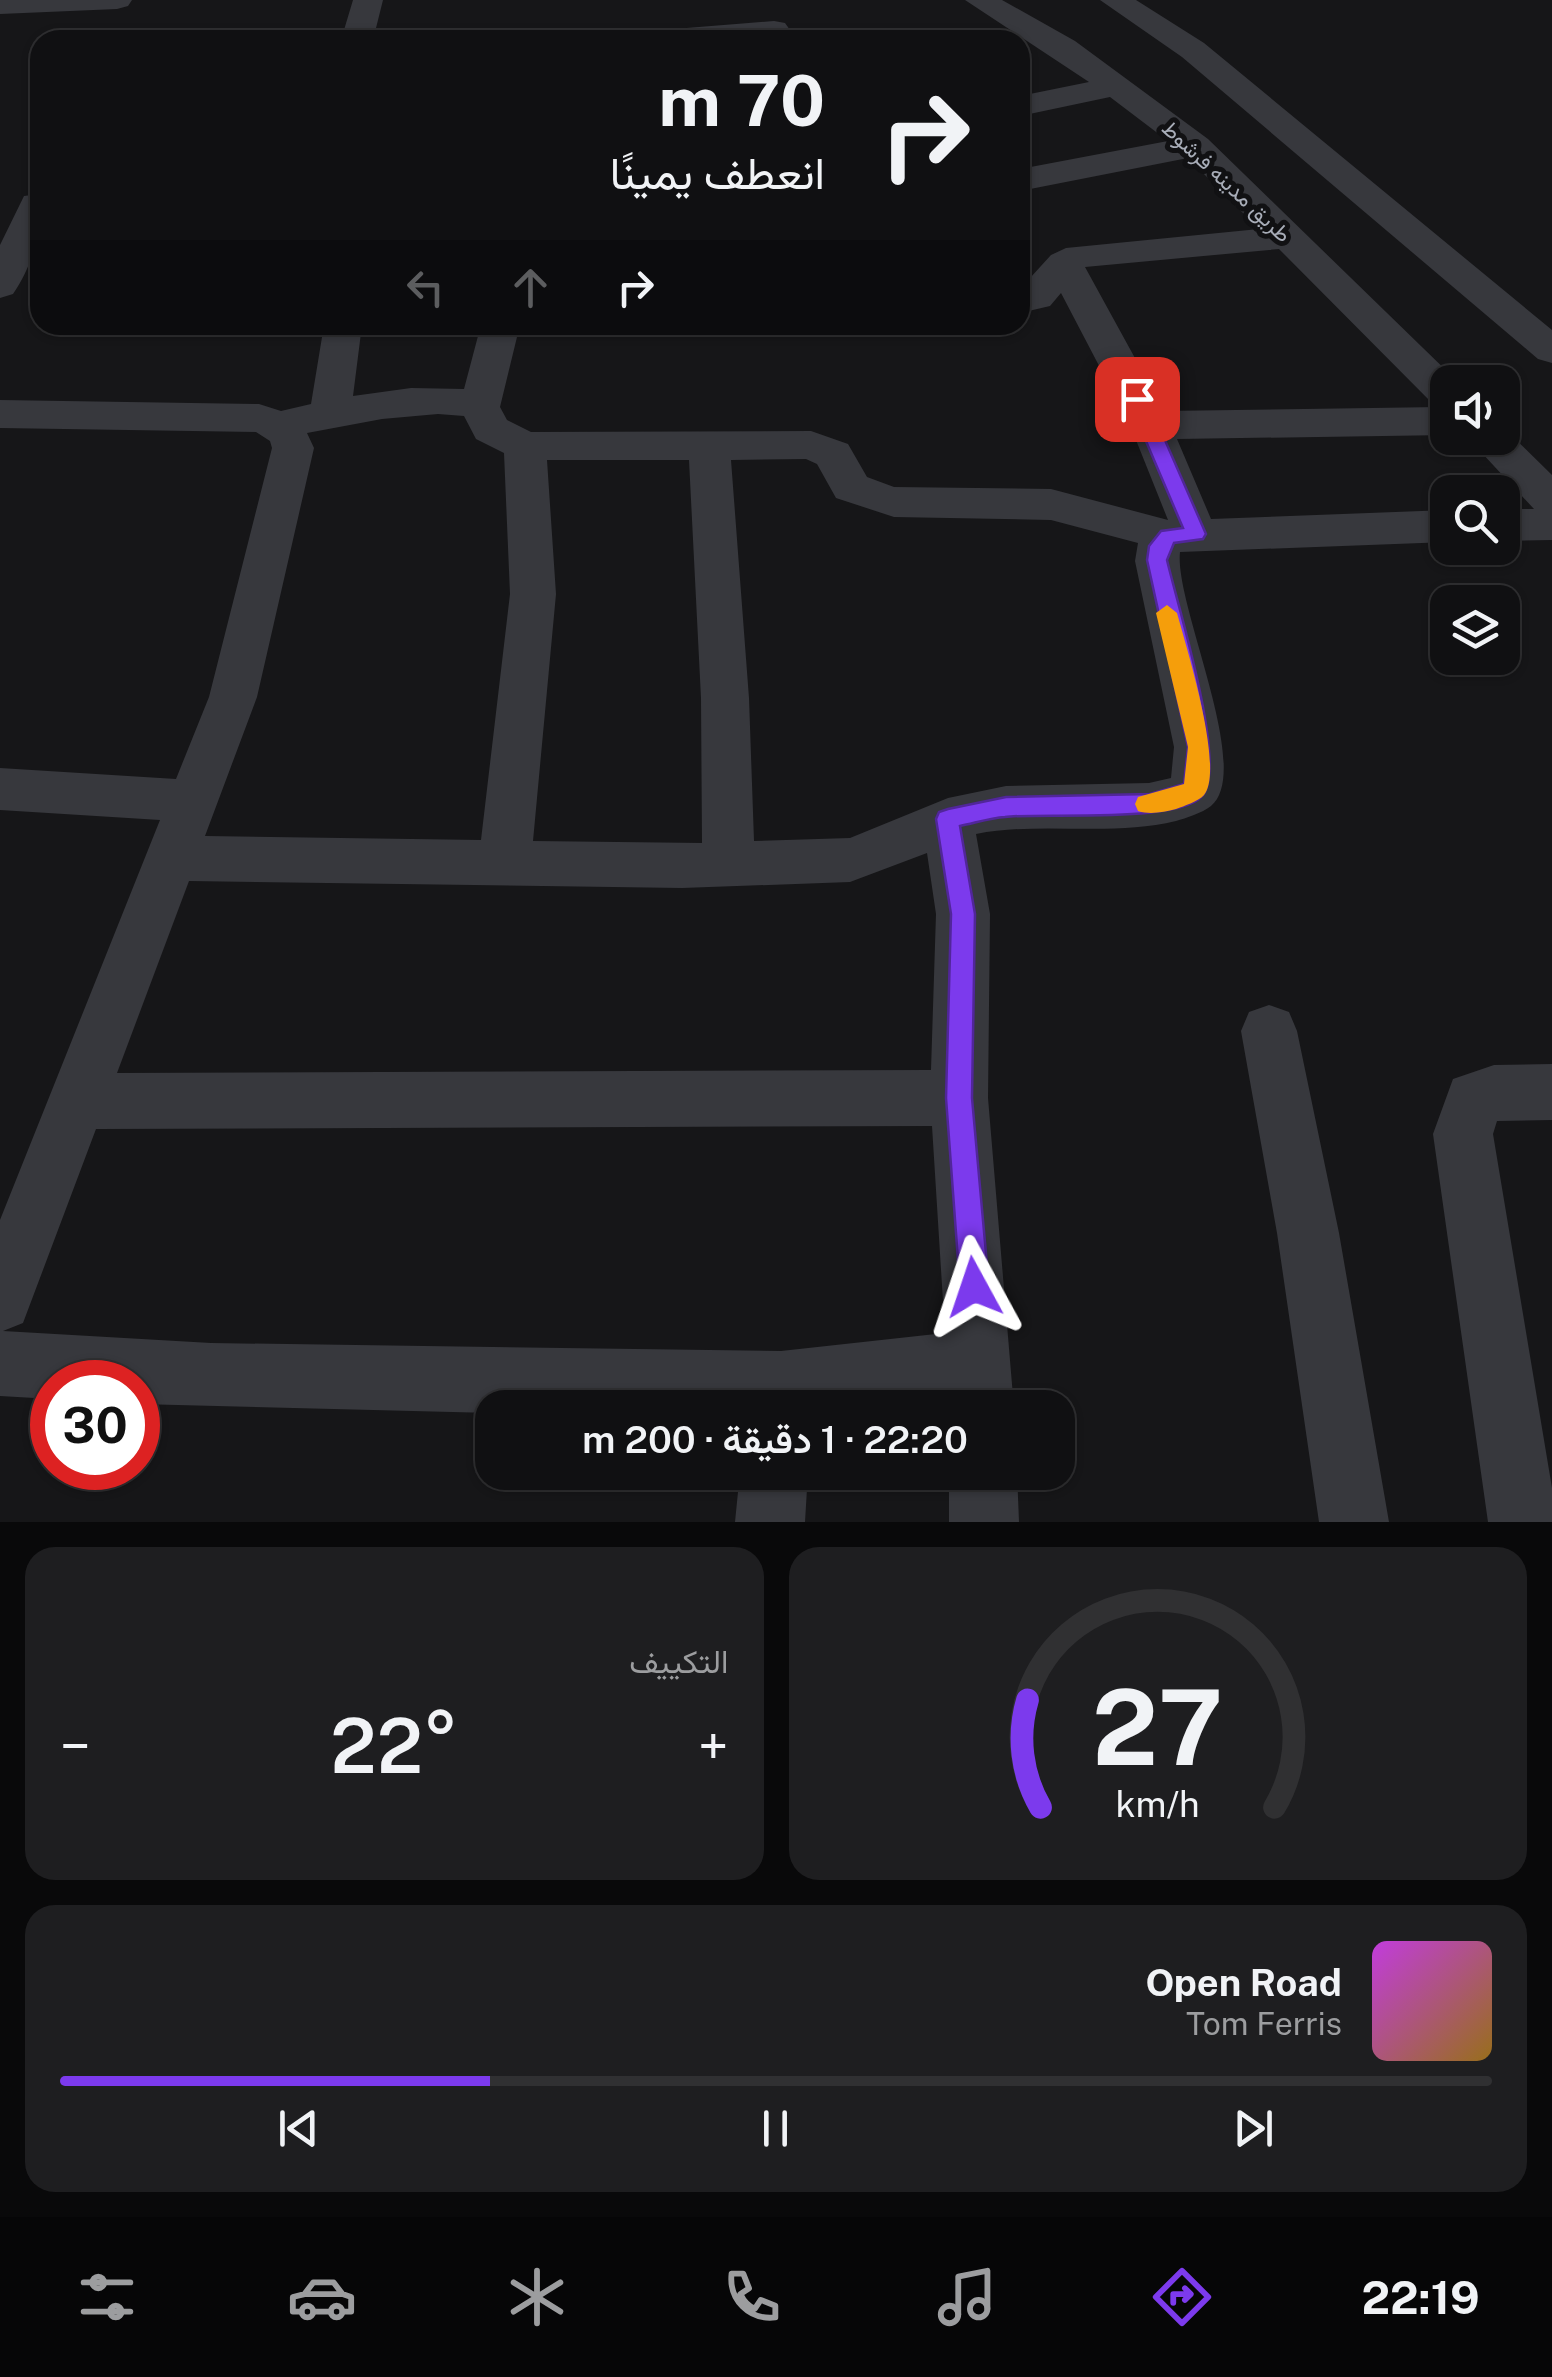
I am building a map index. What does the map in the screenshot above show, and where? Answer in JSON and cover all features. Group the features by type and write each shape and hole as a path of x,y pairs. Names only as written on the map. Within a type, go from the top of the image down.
{"street":[{"path":"0,5 117,0"},
{"path":"360,30 368,0"},
{"name":"طريق مدينه فرشوط","path":"980,0 1064,48 1196,146 1430,378"},
{"path":"1116,0 1193,50 1552,350"},
{"path":"1030,104 1117,86"},
{"path":"1030,178 1196,146"},
{"path":"26,204 0,285 30,284"},
{"path":"1030,299 1045,291 1064,262 1099,253 1288,237"},
{"path":"1064,262 1151,425 1182,535"},
{"path":"330,414 342,335"},
{"path":"499,335 480,407 491,429 525,446 811,446 834,454 851,487 878,499 940,504 1034,503 1077,508 1182,535 1430,527"},
{"path":"280,425 330,414 452,399 480,407"},
{"path":"0,414 259,418 280,425 290,436 293,448 232,697 0,1300"},
{"path":"1151,425 1430,421"},
{"path":"504,863 532,594 525,446"},
{"path":"709,446 729,864"},
{"path":"1506,455 1552,501"},
{"path":"1520,524 1552,524"},
{"path":"173,858 729,864 850,860 948,819 1006,807 1175,800 1195,790 1199,747 1157,560 1159,546 1182,535"},
{"path":"0,789 194,801"},
{"path":"890,1390 981,1385 959,1098 963,914 948,819"},
{"path":"1269,1032 1308,1233 1354,1522"},
{"path":"1523,1522 1463,1134 1474,1099 1494,1093 1552,1092"},
{"path":"78,1101 959,1098"},
{"path":"0,1363 211,1376 609,1390"},
{"path":"770,1522 773,1490"},
{"path":"983,1490 984,1522"}],"slow traffic":[{"path":"1147,804 1175,800 1195,790 1199,747 1167,613"}],"route":[{"path":"974,1287 959,1098 963,914 948,819 1006,807 1150,804 1175,800 1195,790 1199,747 1157,560 1159,546 1168,536 1196,534 1137,399"}]}
